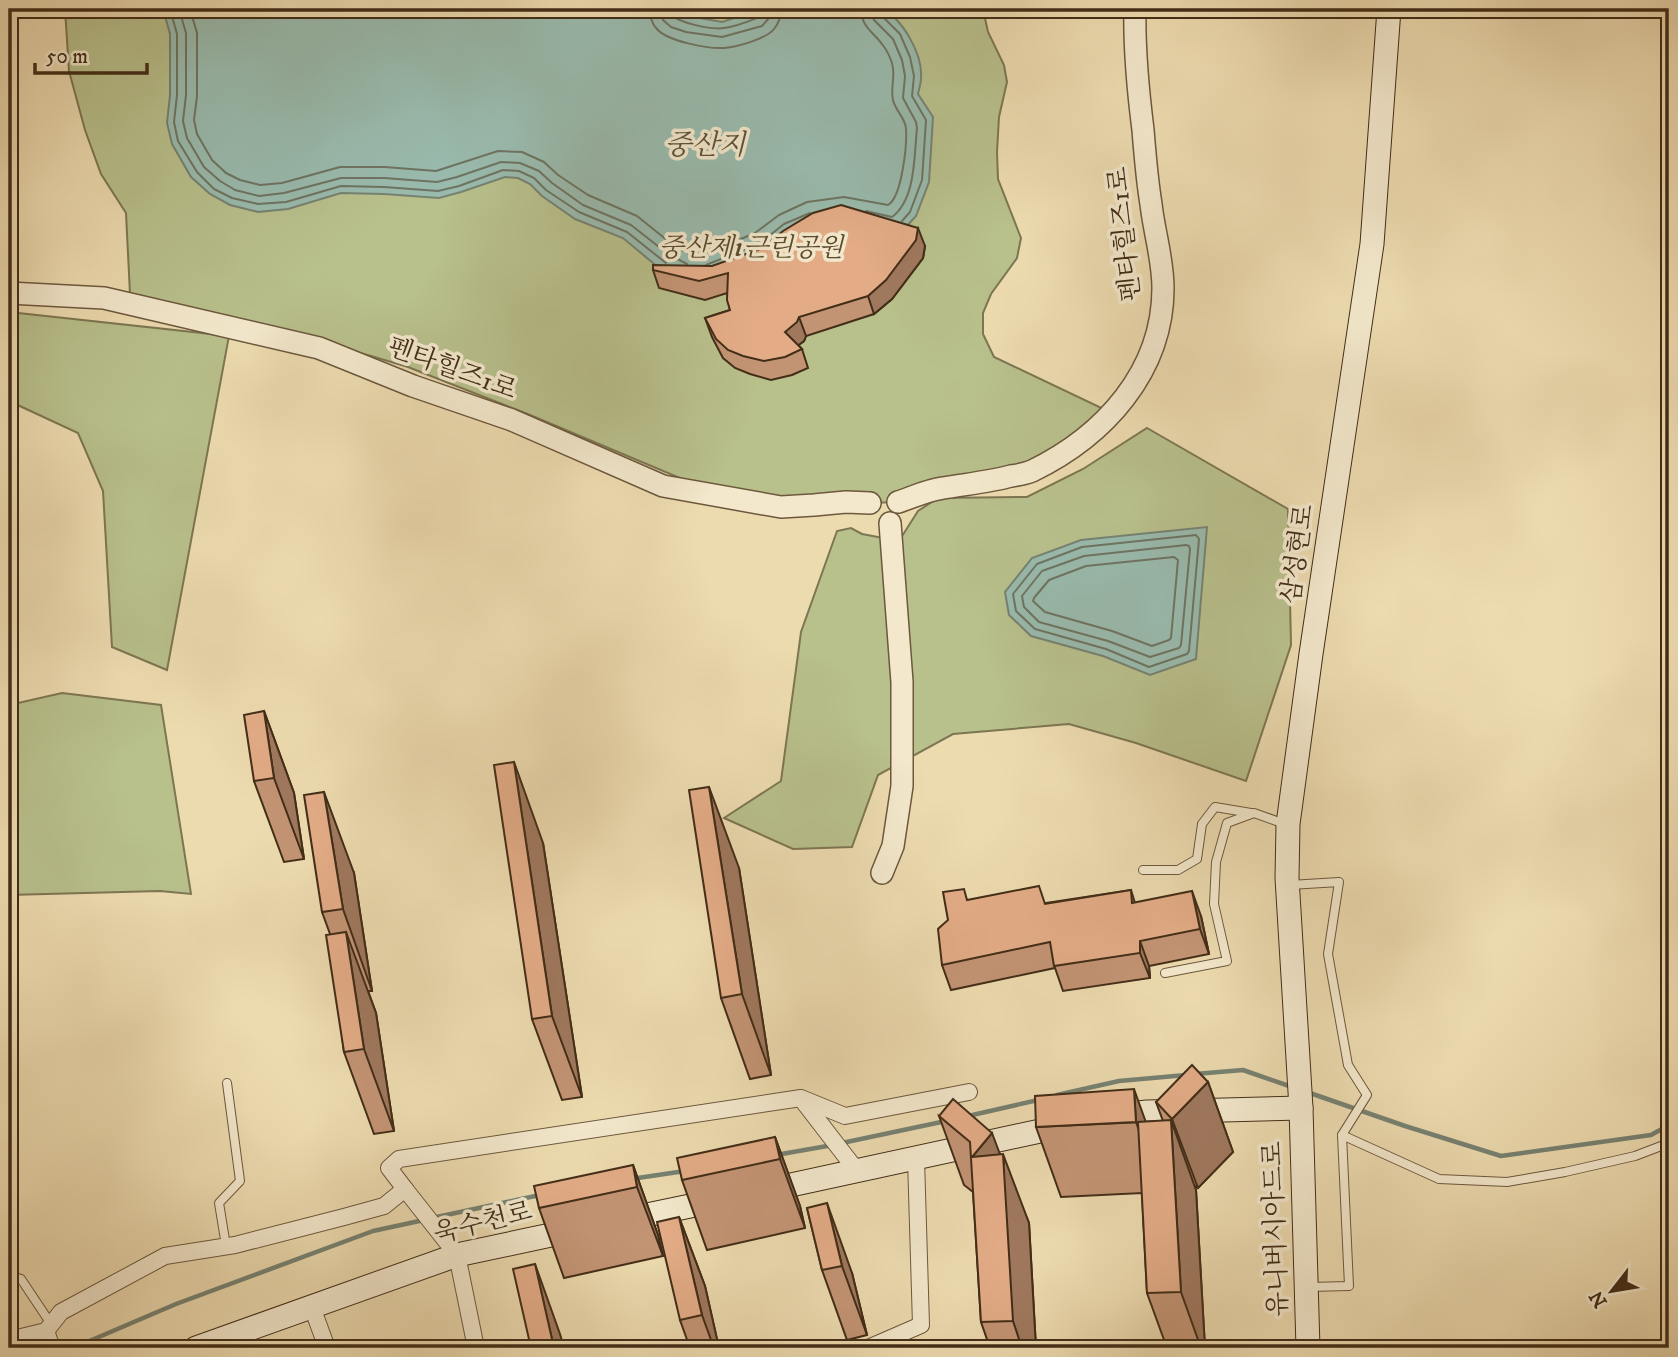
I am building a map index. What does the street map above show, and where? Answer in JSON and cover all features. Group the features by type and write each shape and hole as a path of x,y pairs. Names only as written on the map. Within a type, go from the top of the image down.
{"main road":[{"name":"삼성현로","path":"1301,1108 1288,885 1288,824 1372,244 1389,9"},
{"name":"욱수천로","path":"196,1348 457,1255 1105,1117 1147,1112 1301,1108"},
{"name":"유니버시아드로","path":"1301,1108 1308,1348"}],"street":[{"name":"펜타힐즈1로","path":"898,502 940,488 986,482 1029,472 1073,448 1107,419 1138,379 1152,352 1161,317 1163,287 1140,109 1134,37 1135,9"},
{"name":"펜타힐즈1로","path":"9,293 104,298 319,348 413,386 512,420 663,486 781,507 870,503"},
{"path":"887,493 898,502 900,506 897,516 890,523 875,521 870,513 870,503 877,495 887,493"},
{"path":"882,873 893,846 902,786 902,682 890,523"},
{"path":"476,1348 457,1255 389,1168 399,1159 801,1098 845,1116 969,1092"},
{"path":"801,1098 857,1171"},
{"path":"869,1348 921,1325 916,1159"},
{"path":"9,1340 48,1327 61,1311 165,1256 226,1247 384,1206 405,1189"},
{"path":"312,1307 327,1348"},
{"path":"48,1327 52,1348"}],"lane":[{"path":"1143,870 1178,870 1197,859 1202,824 1215,807 1254,813 1288,824"},
{"path":"1165,973 1227,961 1214,904 1216,862 1227,823 1254,813"},
{"path":"1288,885 1339,882 1328,954 1348,1065 1367,1095 1342,1135 1349,1286 1306,1287"},
{"path":"226,1247 219,1203 240,1181 227,1083"},
{"path":"1342,1135 1439,1179 1507,1182 1635,1156 1669,1143"},
{"path":"9,1275 21,1279 48,1327"}],"green space":[{"name":"중산제1근린공원","path":"65,9 983,9 988,32 1004,65 1007,82 999,117 998,179 1021,238 1017,258 991,294 983,313 983,334 994,357 1112,413 1074,448 898,502 725,497 408,367 130,294 126,213 101,174 85,130 69,71"},
{"path":"9,312 229,336 167,670 112,647 103,491 78,433 9,401"},
{"path":"1147,428 1288,509 1291,645 1246,781 1136,743 1069,724 953,734 878,775 852,847 793,849 724,818 781,781 801,632 837,531 851,528 862,534 899,541 918,511 938,498 1027,497 1083,469"},
{"path":"62,693 161,705 191,894 160,891 9,895 9,705"}],"water":[{"name":"중산지","path":"163,9 668,9 722,22 762,9 882,9 904,29 919,59 921,78 918,94 933,117 929,182 916,216 898,236 717,278 659,268 623,238 575,219 542,196 530,184 518,178 505,177 439,198 341,193 288,209 258,212 230,205 210,194 191,177 172,144 167,123 170,34"},
{"path":"1207,527 1196,659 1150,675 1103,656 1031,636 1009,615 1005,592 1032,558 1081,540"}],"building":[{"path":"841,205 918,228 916,240 886,280 868,296 799,317 785,332 802,349 785,357 764,361 743,356 728,350 716,339 705,318 730,310 727,300 728,273 699,281 653,270 653,265 712,266 763,248 783,231 813,213"},
{"path":"264,711 274,778 254,781 244,715"},
{"path":"514,762 552,1016 532,1019 494,765"},
{"path":"709,787 742,994 721,998 689,790"},
{"path":"324,792 343,909 322,912 304,795"},
{"path":"1039,886 1045,904 1131,890 1132,903 1192,891 1200,929 1140,941 1140,953 1054,966 1050,942 942,965 938,929 948,920 943,892 964,889 967,900"},
{"path":"346,932 364,1049 344,1052 326,935"},
{"path":"1192,1065 1208,1082 1172,1119 1156,1102"},
{"path":"1134,1089 1136,1122 1036,1127 1035,1096"},
{"path":"953,1099 992,1133 972,1157 1003,1154 1013,1321 981,1322 970,1142 939,1116"},
{"path":"1171,1120 1181,1292 1147,1293 1138,1122"},
{"path":"775,1137 780,1159 682,1180 677,1158"},
{"path":"633,1165 637,1187 539,1208 534,1186"},
{"path":"827,1203 842,1266 822,1270 807,1208"},
{"path":"679,1217 702,1315 680,1320 657,1222"},
{"path":"535,1264 554,1348 531,1348 513,1269"}],"waterway":[{"path":"1195,1074 1243,1070 1292,1087"},
{"path":"1057,1095 1119,1081 1186,1075"},
{"path":"1307,1092 1501,1156 1651,1135 1669,1125"},
{"path":"968,1116 1038,1100"},
{"path":"842,1143 946,1121"},
{"path":"776,1155 833,1145"},
{"path":"631,1179 685,1171"},
{"path":"432,1218 540,1195"},
{"path":"73,1348 176,1304 373,1231 424,1220"}]}
